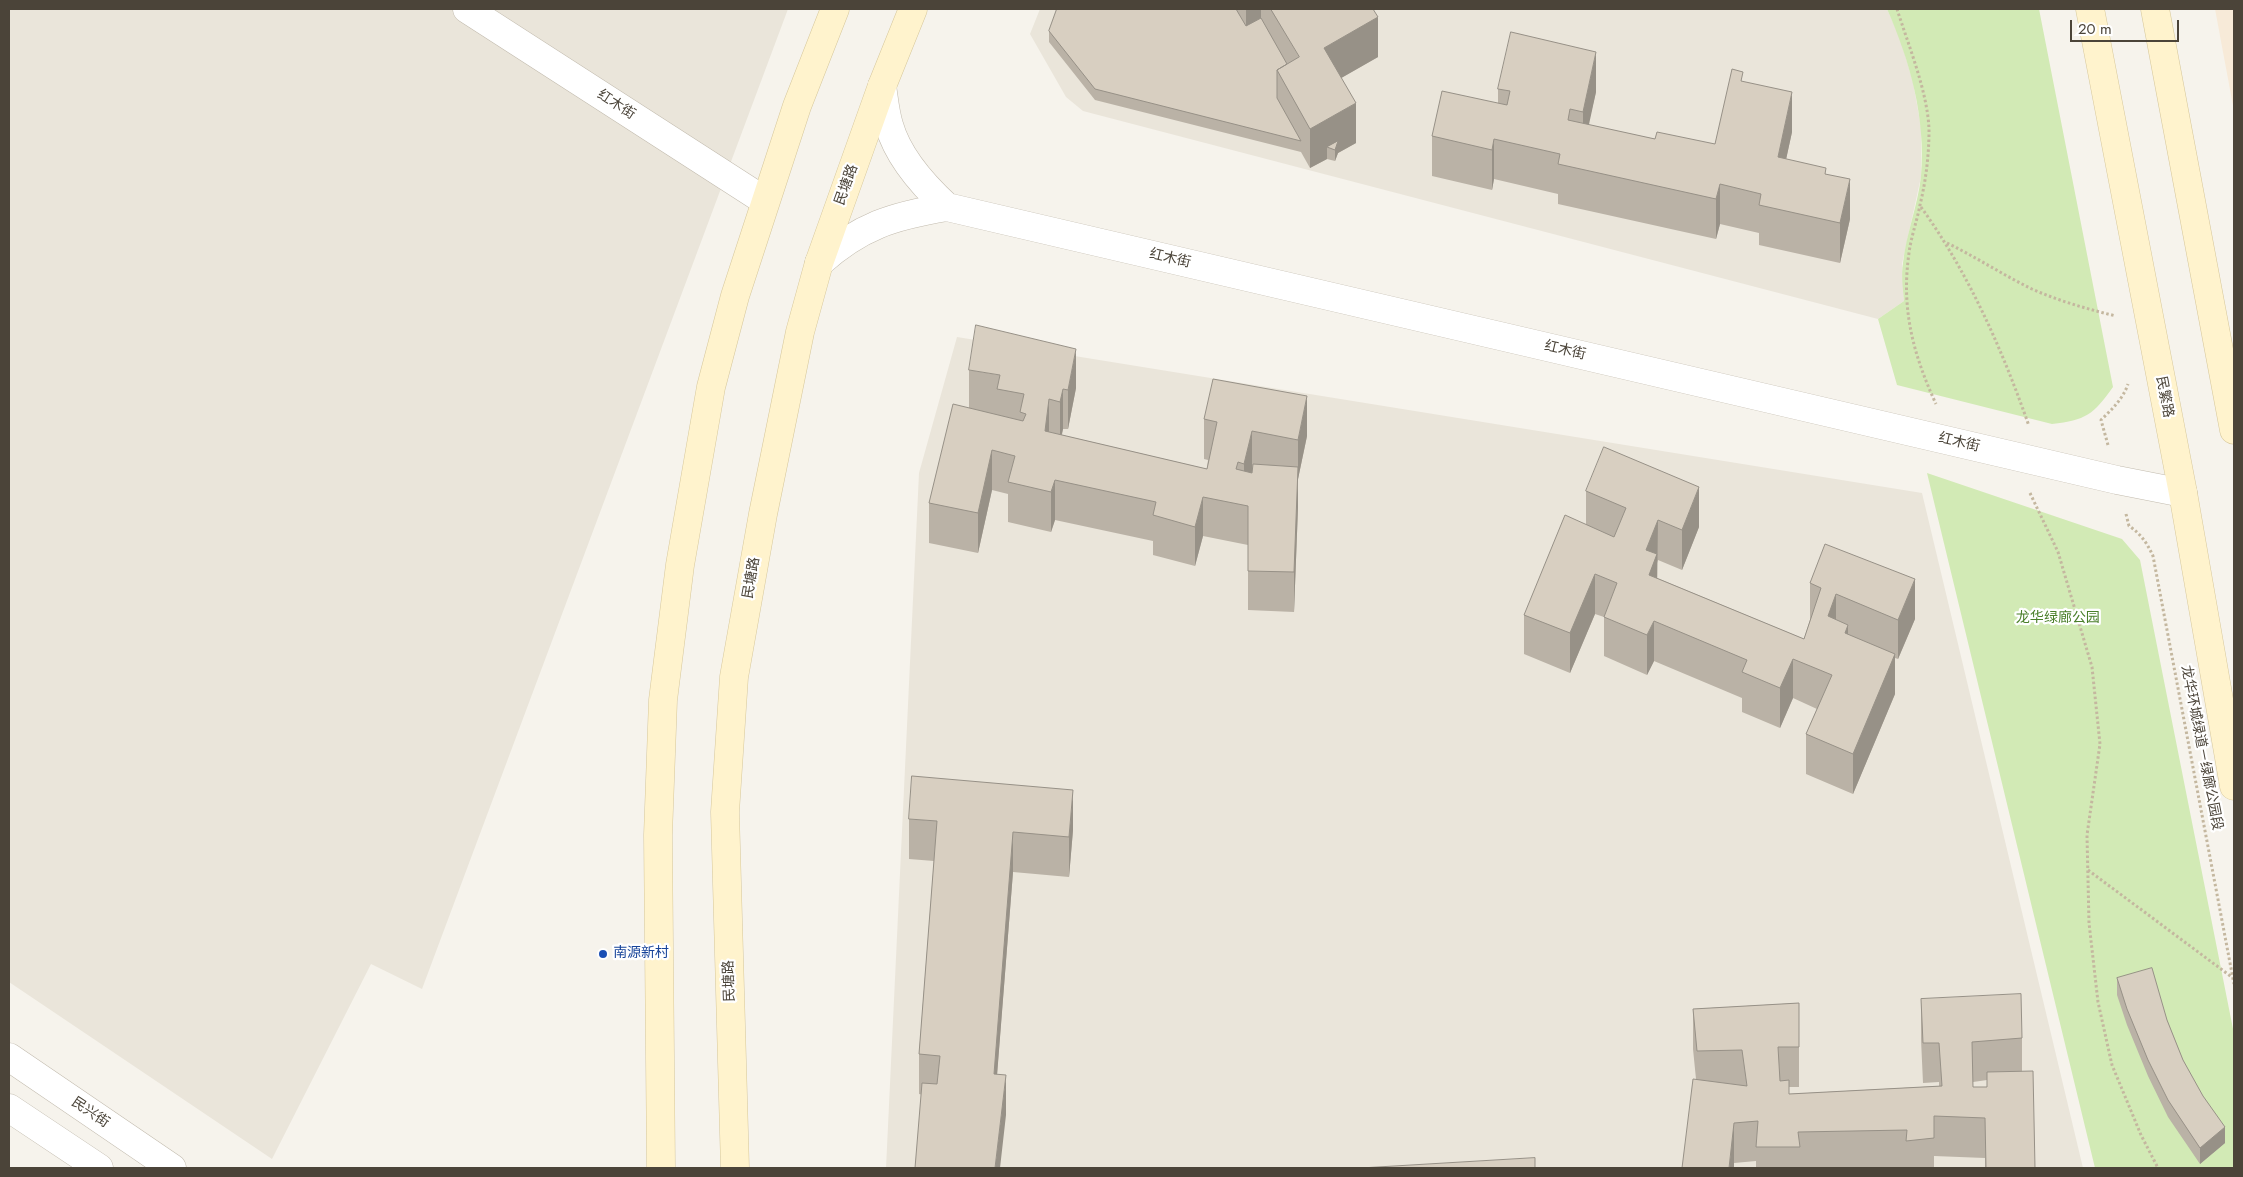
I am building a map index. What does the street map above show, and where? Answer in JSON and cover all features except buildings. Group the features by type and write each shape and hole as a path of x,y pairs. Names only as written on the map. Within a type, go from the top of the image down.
{"main road":[{"path":"661,1168 658,835 663,700 680,565 712,387 735,296 797,106 835,9"},
{"name":"民塘路","path":"736,1168 725,812 734,676 786,397 800,332 819,263 882,86 912,9"},
{"name":"民繁路","path":"2090,9 2183,493 2234,786"},
{"path":"2155,9 2234,430"}],"street":[{"name":"红木街","path":"467,9 765,201"},
{"name":"红木街","path":"882,86 889,125 904,158 923,185 947,207"},
{"name":"红木街","path":"819,263 841,243 872,226 915,212 947,207 2183,493"},
{"name":"民兴街","path":"9,1057 172,1168"},
{"path":"9,1108 99,1168"}],"path":[{"path":"1897,9 1920,78 1929,128 1927,168 1909,254 1907,291 1910,334 1919,368 1938,409"},
{"path":"1920,206 1947,243 1966,277 2004,358 2031,432"},
{"path":"1947,243 1980,258 2031,288 2082,308 2122,317"},
{"path":"2030,493 2058,552 2092,667 2100,744 2087,835 2089,923 2098,1002 2112,1064 2140,1135 2158,1168"},
{"name":"龙华环城绿道－绿廊公园段","path":"2129,526 2143,537 2153,556 2234,984"},
{"path":"2088,870 2233,978"}],"shaded area":[{"path":"9,9 788,9 422,989 371,964 272,1159 9,982"},
{"path":"1040,9 1887,9 1900,38 1913,82 1921,127 1921,177 1902,264 1904,301 1878,319 1083,111 1066,97 1030,34"},
{"path":"2215,9 2234,9 2234,111"},
{"path":"957,337 1922,493 2083,1168 886,1168 919,473"}],"green space":[{"path":"1887,9 2039,9 2113,387 2094,410 2081,418 2052,424 1897,385 1878,319 1904,301 1902,268 1921,176 1922,154 1919,111 1915,90 1903,49"},
{"name":"龙华绿廊公园","path":"1927,473 2122,539 2140,560 2234,1034 2234,1168 2095,1168"}],"place":[{"name":"南源新村","path":"603,954"}]}
